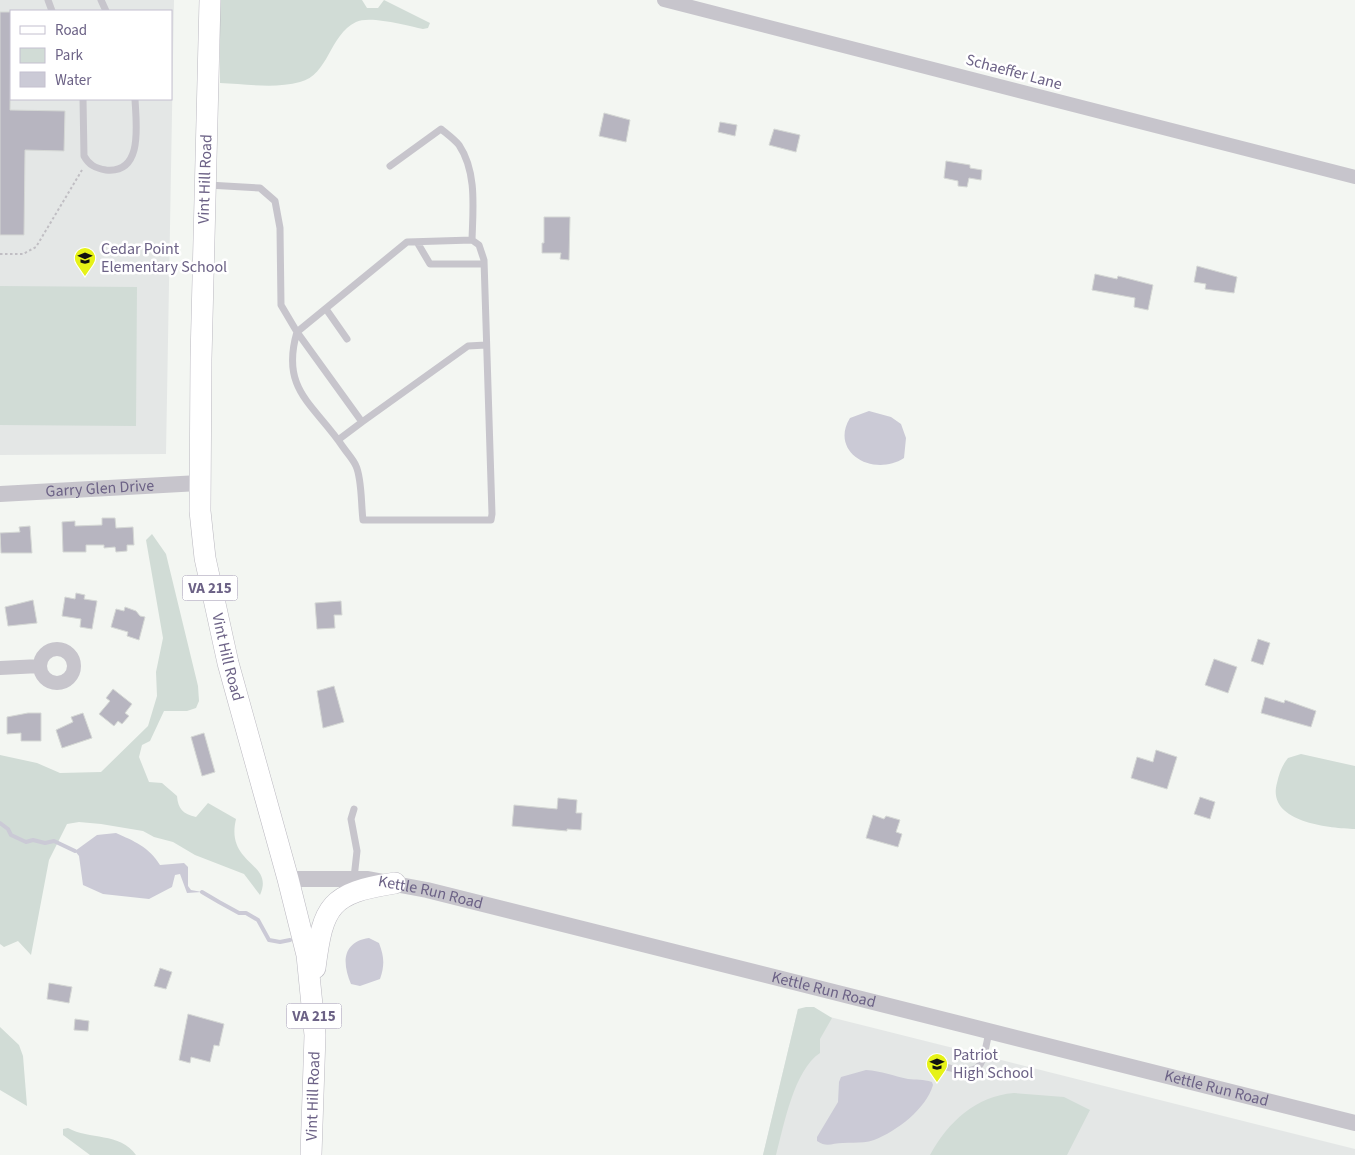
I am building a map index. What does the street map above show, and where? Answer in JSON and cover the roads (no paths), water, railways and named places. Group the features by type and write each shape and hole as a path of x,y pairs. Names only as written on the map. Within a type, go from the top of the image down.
{"main road":[{"name":"Vint Hill Road","path":"210,0 199,484 205,558 228,663 300,925 312,991 315,1076 311,1155"},
{"path":"312,991 321,928 329,911 339,900 353,892 395,883"}],"street":[{"name":"Schaeffer Lane","path":"664,0 1355,177"},
{"name":"Garry Glen Drive","path":"0,494 199,484"},
{"path":"0,668 40,666"},
{"name":"Kettle Run Road","path":"288,879 354,878 395,883 1355,1123"}],"lane":[{"path":"83,100 83,147 87,161 95,168 110,170 125,165 131,159 136,143 135,100"},
{"path":"390,166 441,129 458,143 470,169 473,209 472,240"},
{"path":"205,185 260,188 275,201 280,228 281,305 297,332 362,422"},
{"path":"472,240 479,245 484,264 491,520 363,520 356,467 338,440 302,395 292,374 291,353 297,332 407,242 417,242 472,240"},
{"path":"417,242 430,264 484,264"},
{"path":"326,309 347,339"},
{"path":"338,440 468,346 486,345"},
{"path":"354,809 351,819 357,851 354,878"},
{"path":"946,1067 964,1072 978,1067 983,1059 989,1032"}],"water":[{"path":"869,411 891,417 901,424 906,438 904,458 880,465 868,463 850,451 845,441 845,430 850,418"},
{"path":"116,833 146,849 160,865 184,863 188,867 188,886 191,890 202,892 187,893 180,874 175,875 172,887 149,899 103,894 83,885 79,856 75,851 97,835"},
{"path":"369,938 379,943 382,952 383,969 380,979 360,986 351,984 346,969 346,955 354,944"},
{"path":"866,1070 908,1079 929,1081 933,1085 917,1111 901,1125 883,1136 870,1141 827,1145 817,1141 817,1137 838,1102 841,1077"}],"waterway":[{"path":"0,823 8,829 11,835 26,842 33,840 45,843 54,841 75,851"},
{"path":"202,892 239,913 246,913 258,920 269,940 280,942 290,940"}],"place":[{"name":"Cedar Point Elementary School","path":"85,277"},
{"name":"Patriot High School","path":"937,1083"}]}
